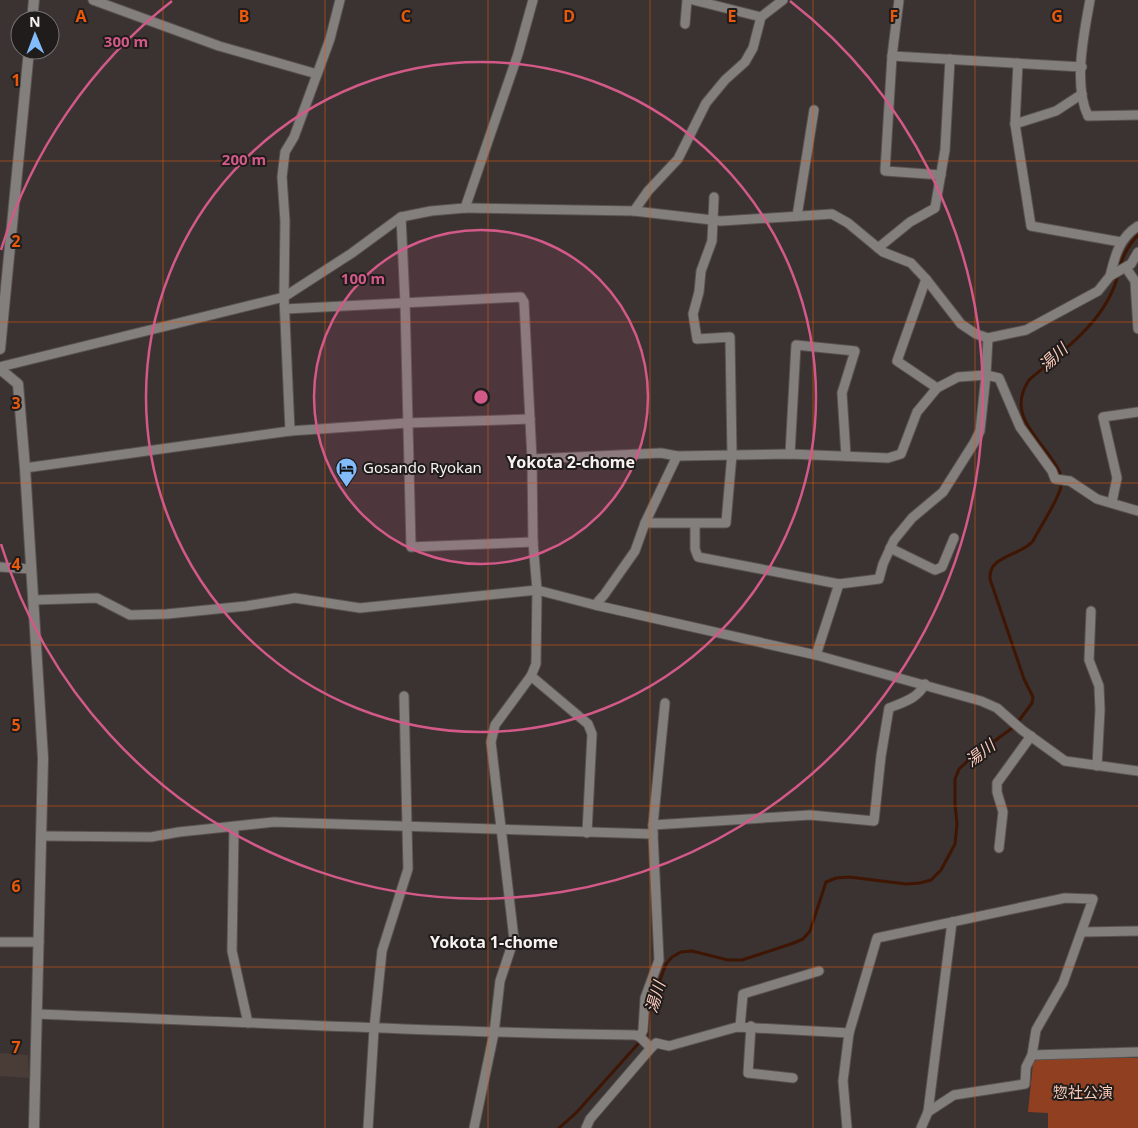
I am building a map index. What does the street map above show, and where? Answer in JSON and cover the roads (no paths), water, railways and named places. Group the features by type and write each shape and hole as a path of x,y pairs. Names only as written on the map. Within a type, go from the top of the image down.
{"street":[{"path":"93,0 219,46 317,74"},
{"path":"290,431 284,297 285,221 282,177 285,152 294,137 330,39 340,0"},
{"path":"465,208 518,54 533,0"},
{"path":"685,24 687,0"},
{"path":"693,0 761,17"},
{"path":"634,211 648,191 678,159 706,103 725,80 745,62 753,48 761,17 783,0"},
{"path":"899,0 892,56 885,170 941,175"},
{"path":"1090,0 1082,43 1082,104 1088,116 1138,115"},
{"path":"892,56 1082,67"},
{"path":"878,248 910,222 935,208 945,150 950,59"},
{"path":"0,348 28,60"},
{"path":"1018,63 1015,124 1030,226 1121,242"},
{"path":"1015,124 1056,111 1082,94"},
{"path":"797,216 814,110"},
{"path":"645,523 726,523 732,454 730,337 697,339 694,314 701,271 712,241 714,197"},
{"path":"0,368 284,297 352,253 401,217 431,211 465,208 634,211 714,220 832,214 848,223 883,252 911,263 961,324 976,334 988,338 1026,330 1098,291 1110,276 1121,242 1138,226"},
{"path":"401,217 411,547 533,542"},
{"path":"1110,276 1131,264 1138,252"},
{"path":"1126,268 1135,281 1138,329"},
{"path":"926,279 898,361 937,388"},
{"path":"285,309 521,297 524,302 532,459 533,542 537,590 536,664 531,676 495,725 491,742 514,939 500,981 494,1033 474,1128"},
{"path":"695,524 695,549 698,557 839,584 879,579 883,564 894,540 912,518 943,492 980,431 988,338"},
{"path":"790,454 796,345 855,351 842,392 846,456"},
{"path":"0,368 18,384 43,758 34,1128"},
{"path":"532,459 661,453 677,456 790,454 888,458 902,454 917,412 937,388 958,377 986,375 999,378 1020,427 1052,471 1055,479 1070,481 1098,499 1138,511"},
{"path":"1112,502 1117,478 1103,417 1138,412"},
{"path":"25,468 290,431 407,423 530,419"},
{"path":"595,605 635,551 645,523 677,456"},
{"path":"890,548 935,570 942,567 954,538"},
{"path":"0,567 31,569"},
{"path":"816,655 839,584"},
{"path":"33,600 97,598 130,615 167,614 246,606 295,598 360,608 537,590 816,655 982,701 997,708 1066,761 1138,771"},
{"path":"1091,611 1089,660 1099,686 1100,710 1097,766"},
{"path":"531,676 588,724 592,734 587,833"},
{"path":"41,836 151,837 274,822 587,833 653,830 810,815 874,821 889,708 920,694 925,684"},
{"path":"368,1128 374,1029 382,951 408,869 404,696"},
{"path":"586,1128 590,1119 644,1042 645,998 658,960 653,830 665,704"},
{"path":"999,848 1003,812 997,792 997,783 1031,736"},
{"path":"234,826 232,951 248,1023"},
{"path":"847,1128 843,1081 849,1033 877,938 1065,898 1093,899 1063,983 1036,1030 1032,1055 1026,1067 1025,1084 954,1095 928,1112"},
{"path":"921,1128 928,1112 952,922"},
{"path":"1082,932 1138,930"},
{"path":"0,942 38,942"},
{"path":"740,1026 743,994 820,971"},
{"path":"37,1014 374,1029 636,1035 644,1042 669,1046 740,1026 849,1033"},
{"path":"751,1026 748,1073 793,1078"},
{"path":"1032,1055 1138,1052"}],"waterway":[{"name":"湯川","path":"1119,269 1126,250 1138,235"},
{"name":"湯川","path":"559,1128 576,1113 646,1035 651,1004 666,964 672,957 681,952 692,951 728,960 742,960 803,939 810,931 826,882 836,878 849,877 906,884 920,883 931,880 941,870 955,844 957,824 955,779 959,769 1015,726 1032,703 1033,697 1024,679 990,579 994,565 1028,546 1033,541 1061,486 1061,478 1057,468 1025,421 1021,402 1023,391 1029,380 1069,346 1094,321 1104,307 1118,275"}],"place":[{"name":"Gosando Ryokan","path":"347,487"}],"district":[{"name":"Yokota 2-chome","path":"571,462"},
{"name":"Yokota 1-chome","path":"494,942"}],"park label":[{"name":"惣社公演","path":"1083,1093"}]}
